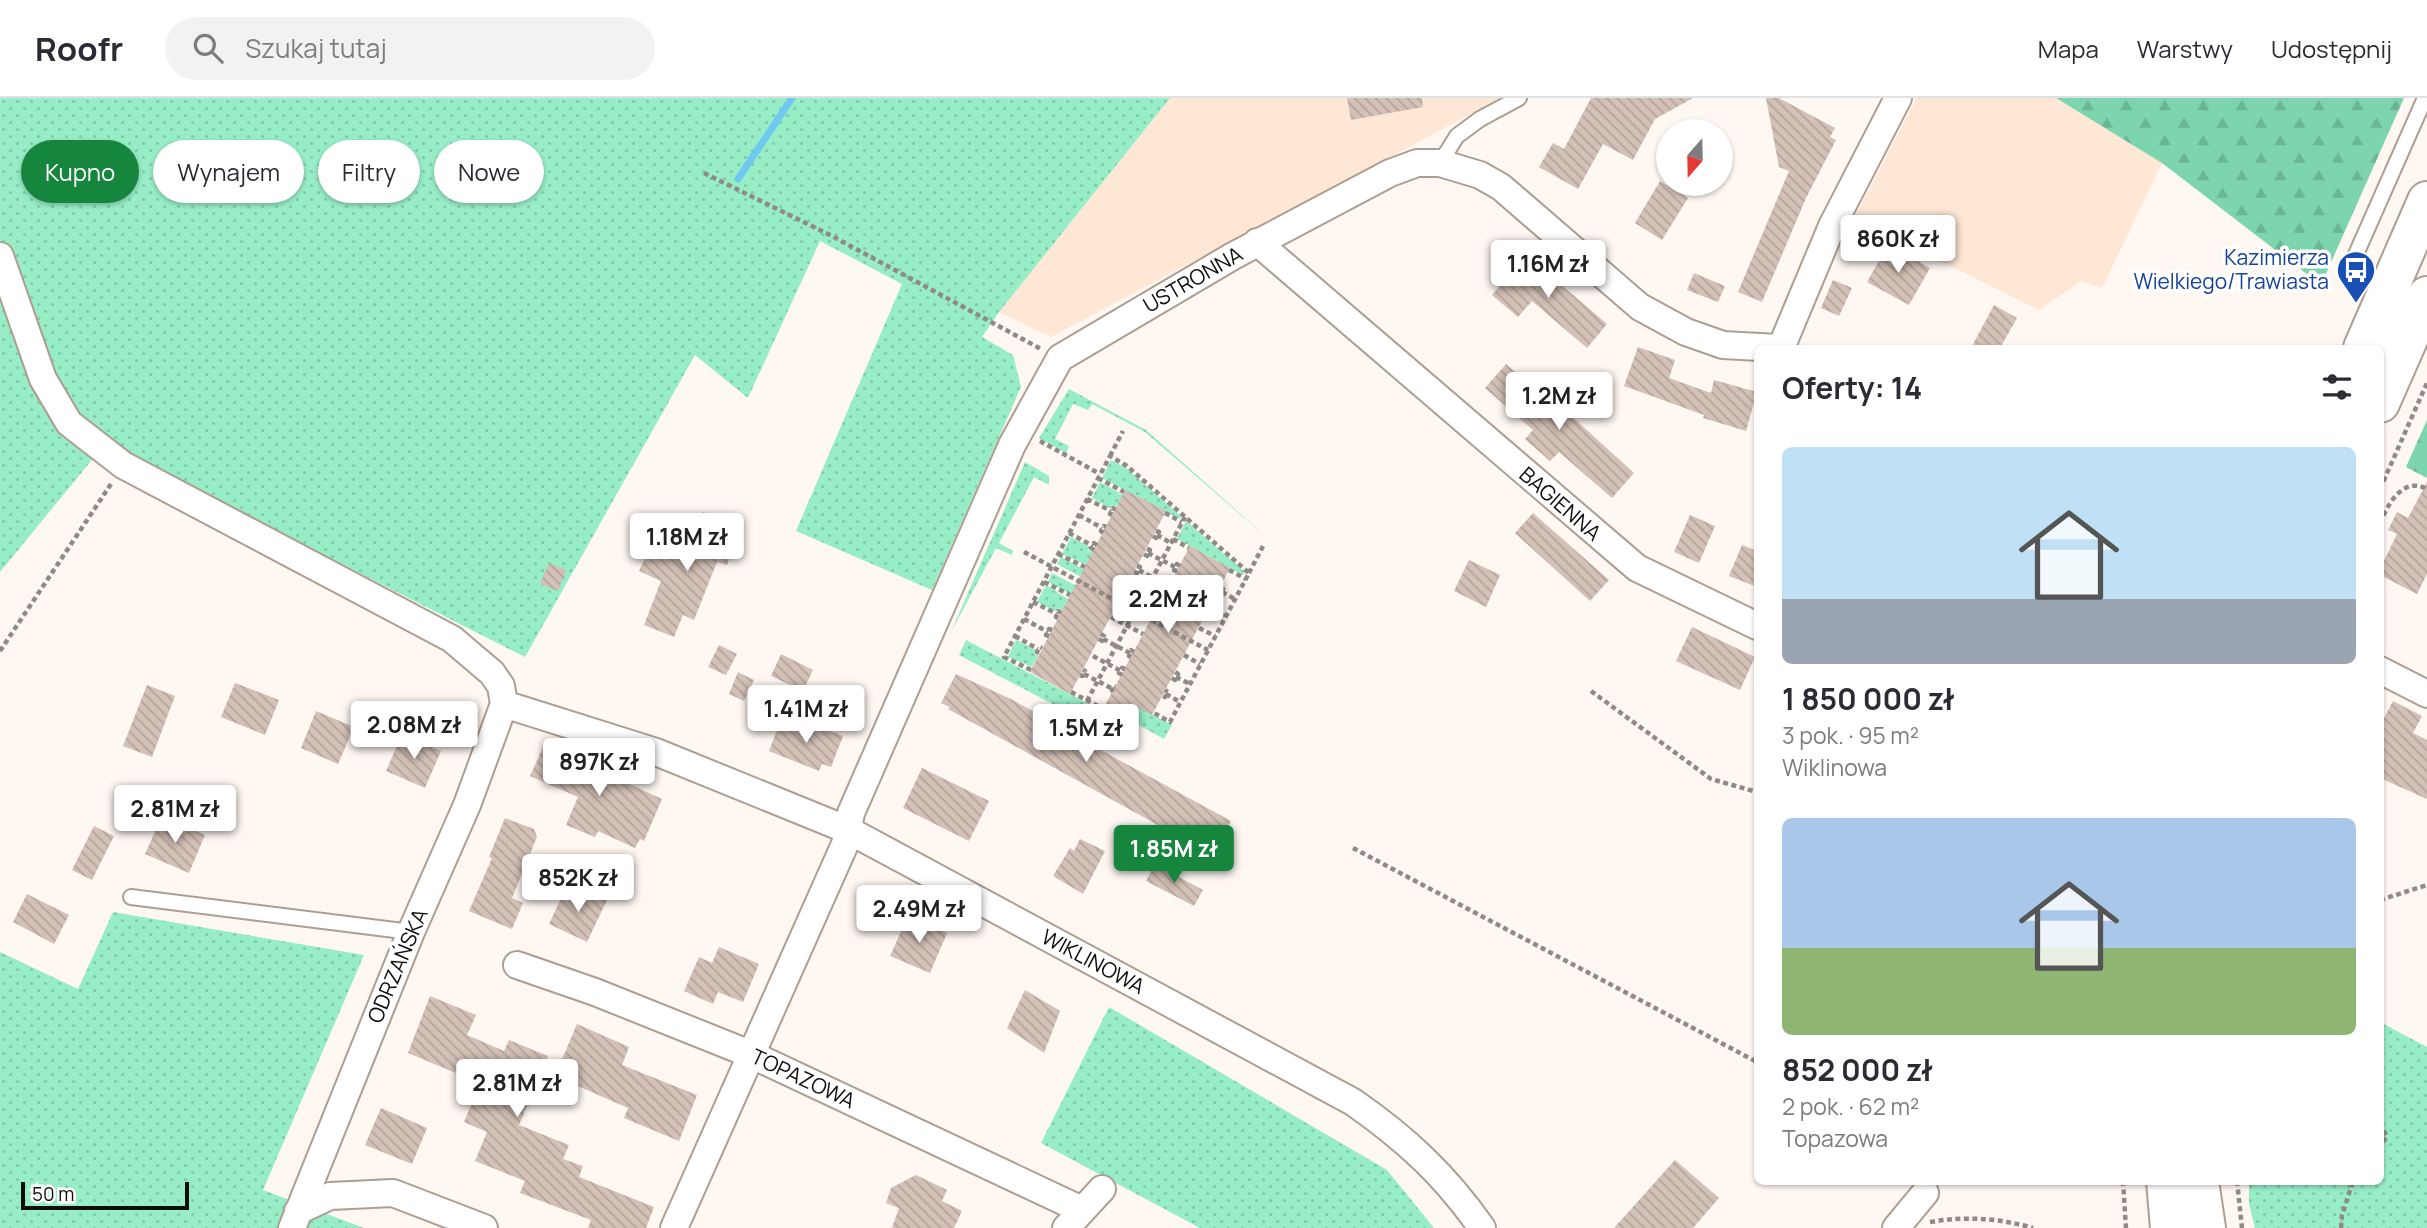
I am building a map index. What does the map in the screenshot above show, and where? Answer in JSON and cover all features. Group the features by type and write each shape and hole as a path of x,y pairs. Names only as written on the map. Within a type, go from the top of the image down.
{"main road":[{"path":"2364,345 2427,201"},
{"path":"2384,393 2427,296"},
{"path":"2166,1185 2170,1228"},
{"path":"2200,1185 2206,1228"}],"street":[{"path":"1781,345 1832,226 1898,98"},
{"name":"USTRONNA","path":"1060,358 1257,242 1390,173 1417,163 1440,163 1480,175 1501,187 1640,307 1686,332 1723,345 1754,347"},
{"name":"BAGIENNA","path":"1257,242 1637,568 1754,625"},
{"path":"0,257 43,379 69,423 123,465 452,639 492,673 501,687 504,704"},
{"path":"674,1228 845,844 851,813 1012,445 1060,358"},
{"path":"2384,672 2427,694"},
{"name":"WIKLINOWA","path":"504,704 656,752 848,830 1353,1102 1395,1132 1432,1165 1460,1196 1482,1228"},
{"name":"ODRZAŃSKA","path":"295,1220 411,932 467,805 504,704"},
{"name":"TOPAZOWA","path":"517,965 595,992 750,1054 1074,1219"},
{"path":"1074,1219 1102,1189"},
{"path":"295,1220 330,1196 393,1193 484,1228"},
{"path":"1907,1226 1925,1193"}],"lane":[{"path":"1440,163 1457,136 1480,119 1519,98"},
{"path":"2353,261 2425,98"},
{"path":"131,897 411,932"}],"path":[{"path":"704,173 832,236 1060,358"},
{"path":"2384,480 2427,383"},
{"path":"1031,670 1004,657 1123,431"},
{"path":"1049,447 1124,492"},
{"path":"1110,456 1127,466 1184,519 1249,573"},
{"path":"0,652 123,465"},
{"path":"2384,514 2389,502 2407,486 2420,485 2427,489"},
{"path":"1087,499 1113,512"},
{"path":"1165,513 1184,519"},
{"path":"1079,515 1104,529"},
{"path":"1087,701 1184,519"},
{"path":"1069,534 1095,547"},
{"path":"1156,534 1189,548"},
{"path":"1154,713 1170,722 1263,546"},
{"path":"1024,552 1208,650"},
{"path":"1146,552 1177,568"},
{"path":"1058,554 1085,567"},
{"path":"1137,569 1168,586"},
{"path":"1229,570 1246,579"},
{"path":"1044,582 1070,596"},
{"path":"1125,589 1158,607"},
{"path":"1220,590 1235,599"},
{"path":"1033,602 1059,615"},
{"path":"1210,608 1226,617"},
{"path":"1111,617 1143,634"},
{"path":"1024,619 1049,633"},
{"path":"1199,628 1215,636"},
{"path":"1015,636 1040,650"},
{"path":"1101,637 1132,654"},
{"path":"1092,655 1122,672"},
{"path":"1184,655 1200,664"},
{"path":"1082,673 1113,689"},
{"path":"1174,676 1190,684"},
{"path":"1591,691 1711,779 1754,791"},
{"path":"1071,692 1104,709"},
{"path":"1165,694 1180,702"},
{"path":"1353,848 1754,1060"},
{"path":"2384,899 2427,885"},
{"path":"2123,1185 2126,1228"},
{"path":"2237,1185 2242,1228"},
{"path":"2341,1228 2342,1215 2352,1185"},
{"path":"1907,1226 1981,1217 2033,1228"}],"shaded area":[{"path":"1170,98 1501,98 1051,337 999,312"},
{"path":"1917,98 2056,98 2162,163 2102,288 2081,281 2039,310 1854,218"}],"green space":[{"path":"0,98 1170,98 982,337 1013,355 1021,387 932,590 796,531 902,284 820,241 748,398 695,355 525,657 105,444 0,572"},
{"path":"2056,98 2404,98 2321,285 2162,163"},
{"path":"1069,389 1146,430 1270,540 1145,432 1092,404 1088,410 1073,404 1055,439 1069,446 1066,453 1039,438"},
{"path":"2427,420 2427,478 2406,467"},
{"path":"1111,460 1126,468 1181,516 1180,519 1102,478"},
{"path":"1025,462 1049,476 1049,485 1034,477 999,543 1013,551 1012,555 996,548 951,632"},
{"path":"1100,482 1123,495 1116,507 1112,505 1110,508 1092,498"},
{"path":"1186,521 1245,572 1243,575 1177,539"},
{"path":"1071,537 1090,547 1088,550 1093,552 1087,565 1062,554"},
{"path":"1061,557 1138,598 1134,606 1057,564"},
{"path":"1052,573 1129,614 1125,622 1048,582"},
{"path":"1046,585 1068,599 1062,611 1058,608 1055,611 1037,602"},
{"path":"966,640 1123,722 1133,705 1172,725 1164,739 1135,723 1125,742 959,655"},
{"path":"1016,640 1036,650 1034,653 1038,656 1032,667 1008,657"},
{"path":"113,912 364,955 263,1190 364,1228 0,1228 0,952 78,989"},
{"path":"1109,1007 1387,1170 1434,1228 1200,1228 1041,1143"},
{"path":"2384,1024 2427,1047 2427,1228 2255,1228 2249,1204 2249,1185 2384,1185"}],"building":[{"path":"1347,98 1422,98 1423,107 1351,120"},
{"path":"1591,98 1693,98 1655,119 1633,160 1603,144 1578,189 1539,167 1553,143 1564,149"},
{"path":"1766,98 1779,98 1835,128 1830,137 1836,140 1806,198 1762,302 1738,292 1789,171 1779,167"},
{"path":"1656,188 1656,196 1688,198 1662,240 1635,223"},
{"path":"1888,245 1930,268 1909,305 1867,282"},
{"path":"1528,253 1607,324 1587,348 1532,301 1518,317 1492,295"},
{"path":"1694,273 1725,286 1718,302 1687,290"},
{"path":"1833,280 1852,288 1839,316 1821,308"},
{"path":"1994,305 2017,318 2002,345 1973,345"},
{"path":"1638,347 1675,360 1669,378 1711,393 1714,380 1754,391 1754,403 1746,431 1703,418 1704,415 1624,386"},
{"path":"1506,364 1554,406 1557,403 1634,473 1612,498 1559,452 1550,461 1525,439 1533,430 1485,388"},
{"path":"2427,482 2427,574 2417,594 2384,577 2384,561 2397,534 2388,530 2397,512 2408,518"},
{"path":"1125,490 1166,511 1070,694 1030,672"},
{"path":"703,512 742,527 727,565 717,562 694,620 683,615 674,637 644,625 661,581 639,571 652,543 685,557"},
{"path":"1533,513 1609,580 1590,601 1515,533"},
{"path":"1690,515 1715,526 1699,563 1674,552"},
{"path":"1742,545 1754,550 1754,586 1729,576"},
{"path":"1190,546 1230,568 1152,715 1133,705 1123,723 1102,711"},
{"path":"1469,560 1500,575 1486,607 1454,591"},
{"path":"549,563 566,570 558,591 540,584"},
{"path":"1692,627 1754,657 1740,690 1676,661"},
{"path":"719,645 737,654 726,675 708,667"},
{"path":"781,654 813,670 803,691 771,676"},
{"path":"738,672 754,680 744,701 729,694"},
{"path":"956,674 1013,700 1231,821 1212,855 948,709 950,707 941,703"},
{"path":"235,683 279,700 265,735 221,717"},
{"path":"147,685 175,696 152,757 123,746"},
{"path":"2393,701 2422,716 2413,733 2427,740 2427,799 2384,780 2384,718"},
{"path":"316,711 354,727 338,764 301,748"},
{"path":"781,720 809,730 812,724 843,736 831,767 822,764 819,771 769,751"},
{"path":"402,734 441,751 425,788 386,771"},
{"path":"544,745 662,799 644,841 640,839 635,848 598,831 595,837 566,825 578,797 530,776"},
{"path":"922,768 989,801 969,841 903,808"},
{"path":"162,816 205,835 189,873 145,854"},
{"path":"505,818 534,829 537,837 512,898 523,903 512,929 469,911 492,858 489,857"},
{"path":"94,826 114,836 92,880 72,870"},
{"path":"1080,839 1105,851 1083,894 1053,876 1070,848 1074,851"},
{"path":"1155,864 1203,890 1194,906 1146,881"},
{"path":"581,888 607,900 587,942 549,924 564,892 576,898"},
{"path":"27,894 69,915 54,944 13,922"},
{"path":"908,916 947,933 930,973 890,956"},
{"path":"719,947 759,964 743,1002 718,992 713,1004 684,991 699,957 712,963"},
{"path":"1025,990 1060,1011 1044,1053 1007,1028"},
{"path":"430,996 476,1015 467,1035 504,1051 509,1040 548,1056 519,1125 569,1145 563,1159 583,1166 579,1177 654,1207 646,1228 588,1228 591,1220 520,1193 525,1181 475,1161 487,1132 464,1122 480,1083 408,1053"},
{"path":"577,1024 629,1047 622,1065 697,1095 679,1141 624,1118 628,1108 555,1076"},
{"path":"381,1108 427,1128 412,1164 365,1145"},
{"path":"1675,1160 1719,1198 1693,1228 1614,1228"},
{"path":"916,1175 947,1190 942,1201 962,1211 954,1228 892,1228 899,1208 886,1203 891,1188"}],"waterway":[{"path":"738,179 792,98"}],"place":[{"name":"Kazimierza Wielkiego/Trawiasta","path":"2356,304"}]}
